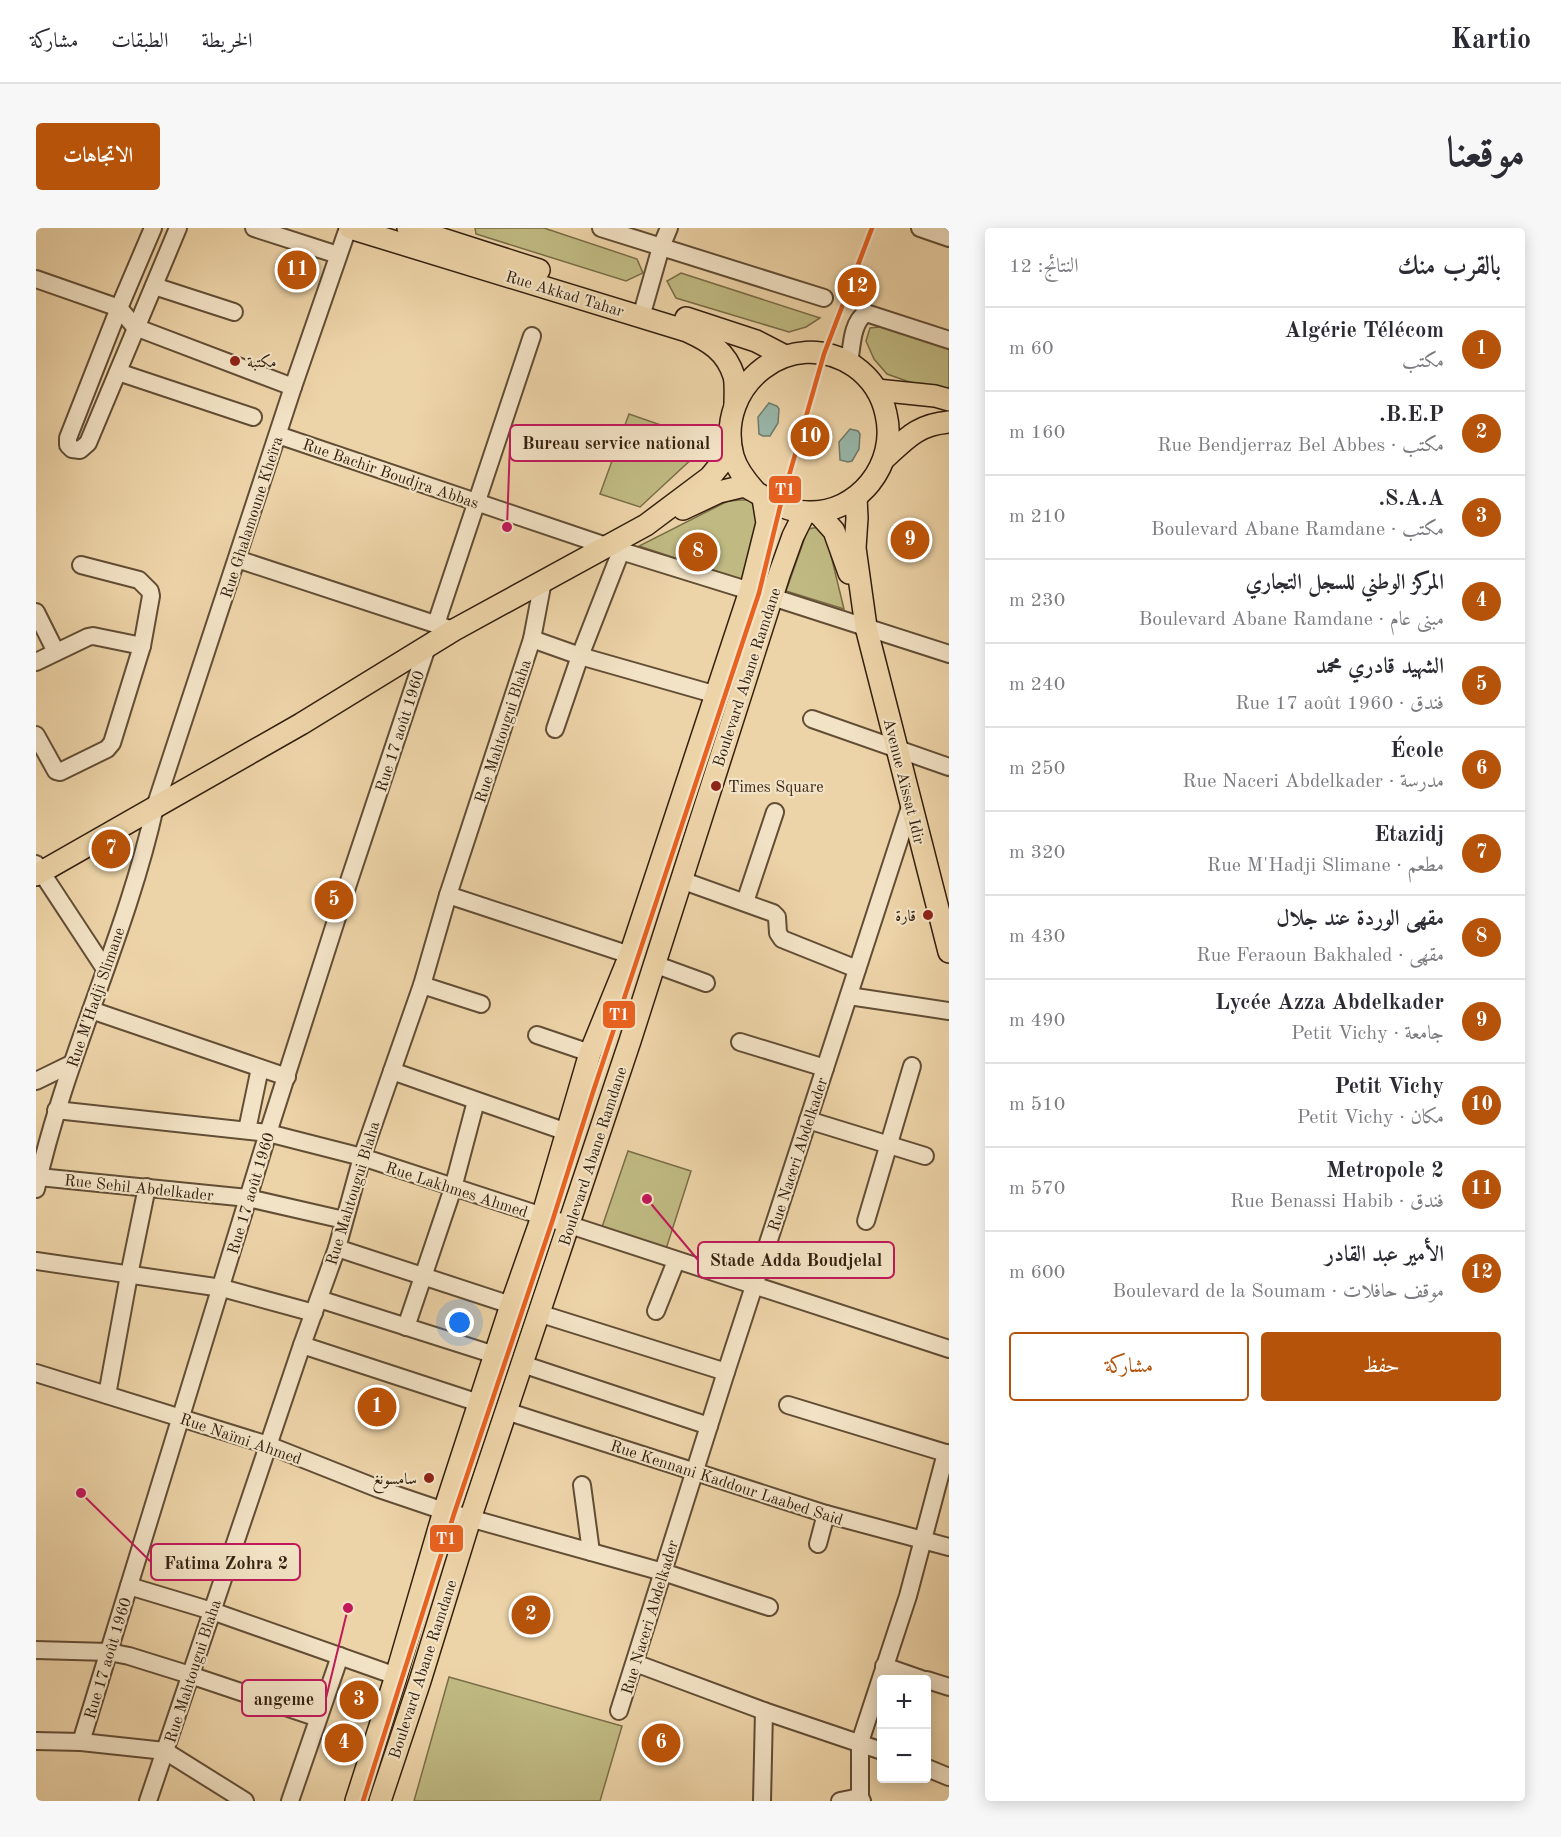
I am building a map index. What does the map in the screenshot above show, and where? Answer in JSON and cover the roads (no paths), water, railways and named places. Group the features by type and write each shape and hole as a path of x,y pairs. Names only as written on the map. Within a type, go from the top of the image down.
{"main road":[{"name":"Rue Akkad Tahar","path":"349,228 441,240"},
{"name":"Rue Akkad Tahar","path":"408,228 643,310 756,340 785,356"},
{"name":"Rue Akkad Tahar","path":"643,310 706,340 724,355 735,378 735,405"},
{"path":"646,525 730,489 744,486 786,509 811,512 837,507 856,497 873,480 884,459 888,441 888,423 884,406 877,390 862,372 849,363 824,354 805,353 785,356 754,375 743,389 735,405 730,422 730,439 734,458 742,476 759,494"},
{"path":"877,390 935,396 949,400"},
{"path":"884,459 914,431 937,423 949,422"},
{"path":"38,870 301,724 427,647 445,627 615,548 710,477 724,460 730,439"},
{"name":"Boulevard Abane Ramdane","path":"356,1801 396,1676 444,1511 511,1305 543,1217 590,1053 630,955 750,591 767,523 759,494"},
{"path":"856,497 855,548 865,619"},
{"path":"811,512 834,531 865,619"},
{"name":"Boulevard Abane Ramdane","path":"380,1801 788,547 811,512"},
{"name":"Avenue Aïssat Idir","path":"865,619 949,952"}],"street":[{"path":"153,228 68,438 68,446 80,450 88,443 178,228"},
{"path":"254,228 338,255"},
{"name":"Rue Ghalamoune Kheïra","path":"155,807 293,387 349,228"},
{"path":"601,228 824,298"},
{"path":"643,310 669,228"},
{"path":"920,228 949,238"},
{"path":"36,279 119,308 135,327 293,387"},
{"path":"154,286 234,312"},
{"path":"849,363 853,336 861,316 866,313 949,340"},
{"path":"237,559 445,627 476,502 532,336"},
{"path":"118,372 253,417"},
{"name":"Rue Bachir Boudjra Abbas","path":"278,435 750,591"},
{"path":"555,729 615,548"},
{"path":"36,735 56,771 60,772 109,747 142,646 151,596 147,586 139,580 81,565"},
{"name":"Rue Mahtougui Blaha","path":"148,1801 337,1248 362,1157 422,985 448,895 532,639 543,581"},
{"path":"772,597 865,619 949,654"},
{"path":"36,612 56,652"},
{"path":"36,662 93,636 142,646"},
{"path":"532,639 580,656 717,695"},
{"name":"Rue 17 août 1960","path":"81,1742 268,1133 427,647"},
{"path":"812,719 949,767"},
{"name":"Rue Naceri Abdelkader","path":"620,1711 726,1372 911,804"},
{"name":"Rue M'Hadji Slimane","path":"37,1183 56,1110 144,856 155,807"},
{"path":"745,902 775,813"},
{"path":"38,870 105,969"},
{"path":"681,880 776,914 778,933 782,939 857,969"},
{"path":"448,895 630,955"},
{"path":"654,964 706,983"},
{"path":"422,985 481,1004"},
{"path":"849,996 949,1011"},
{"path":"91,1010 287,1077"},
{"path":"537,1035 590,1053"},
{"path":"741,1042 825,1068"},
{"path":"36,1081 72,1064"},
{"path":"866,1221 912,1066"},
{"path":"248,1130 260,1068"},
{"path":"392,1071 567,1132"},
{"path":"406,1327 453,1188 476,1101"},
{"name":"Rue Lakhmes Ahmed","path":"56,1110 268,1133 362,1157 949,1349"},
{"path":"808,1120 925,1156"},
{"name":"Rue Sehil Abdelkader","path":"37,1183 147,1187 248,1198 344,1220"},
{"path":"107,1395 147,1187"},
{"path":"337,1248 511,1305"},
{"path":"36,1261 222,1288 316,1306 406,1327 495,1355"},
{"path":"656,1311 676,1261"},
{"path":"538,1313 726,1372"},
{"path":"302,1345 479,1403"},
{"path":"522,1364 709,1426"},
{"name":"Rue Naïmi Ahmed","path":"36,1373 268,1445 379,1489 444,1511 663,1572 769,1607"},
{"path":"788,1405 947,1453 908,1596 860,1742 861,1799 840,1801"},
{"name":"Rue Kennani Kaddour Laabed Said","path":"506,1411 826,1515 949,1547"},
{"path":"582,1485 591,1552"},
{"path":"818,1544 826,1515"},
{"path":"129,1586 212,1611 396,1676"},
{"path":"36,1650 109,1652 150,1662 318,1718"},
{"path":"290,1801 340,1656"},
{"path":"635,1663 764,1711 877,1748"},
{"path":"884,1666 910,1675"},
{"path":"931,1682 949,1688"},
{"path":"762,1801 764,1711"},
{"path":"36,1741 81,1742 165,1751 245,1801"},
{"path":"931,1770 949,1777"}],"place":[{"name":"Metropole 2","path":"297,270"},
{"name":"الأمير عبد القادر","path":"857,287"},
{"name":"مكتبة","path":"235,361"},
{"name":"Petit Vichy","path":"810,437"},
{"name":"Bureau service national","path":"507,527"},
{"name":"Lycée Azza Abdelkader","path":"910,540"},
{"name":"مقهى الوردة عند جلال","path":"698,552"},
{"name":"Times Square","path":"716,786"},
{"name":"Etazidj","path":"111,849"},
{"name":"الشهيد قادري محمد","path":"334,900"},
{"name":"قارة","path":"928,915"},
{"name":"Stade Adda Boudjelal","path":"647,1199"},
{"name":"Algérie Télécom","path":"377,1407"},
{"name":"سامسونغ","path":"429,1478"},
{"name":"Fatima Zohra 2","path":"81,1493"},
{"name":"angeme","path":"348,1608"},
{"name":"B.E.P.","path":"531,1615"},
{"name":"S.A.A.","path":"359,1700"},
{"name":"المركز الوطني للسجل التجاري","path":"344,1743"},
{"name":"École","path":"661,1743"}]}
